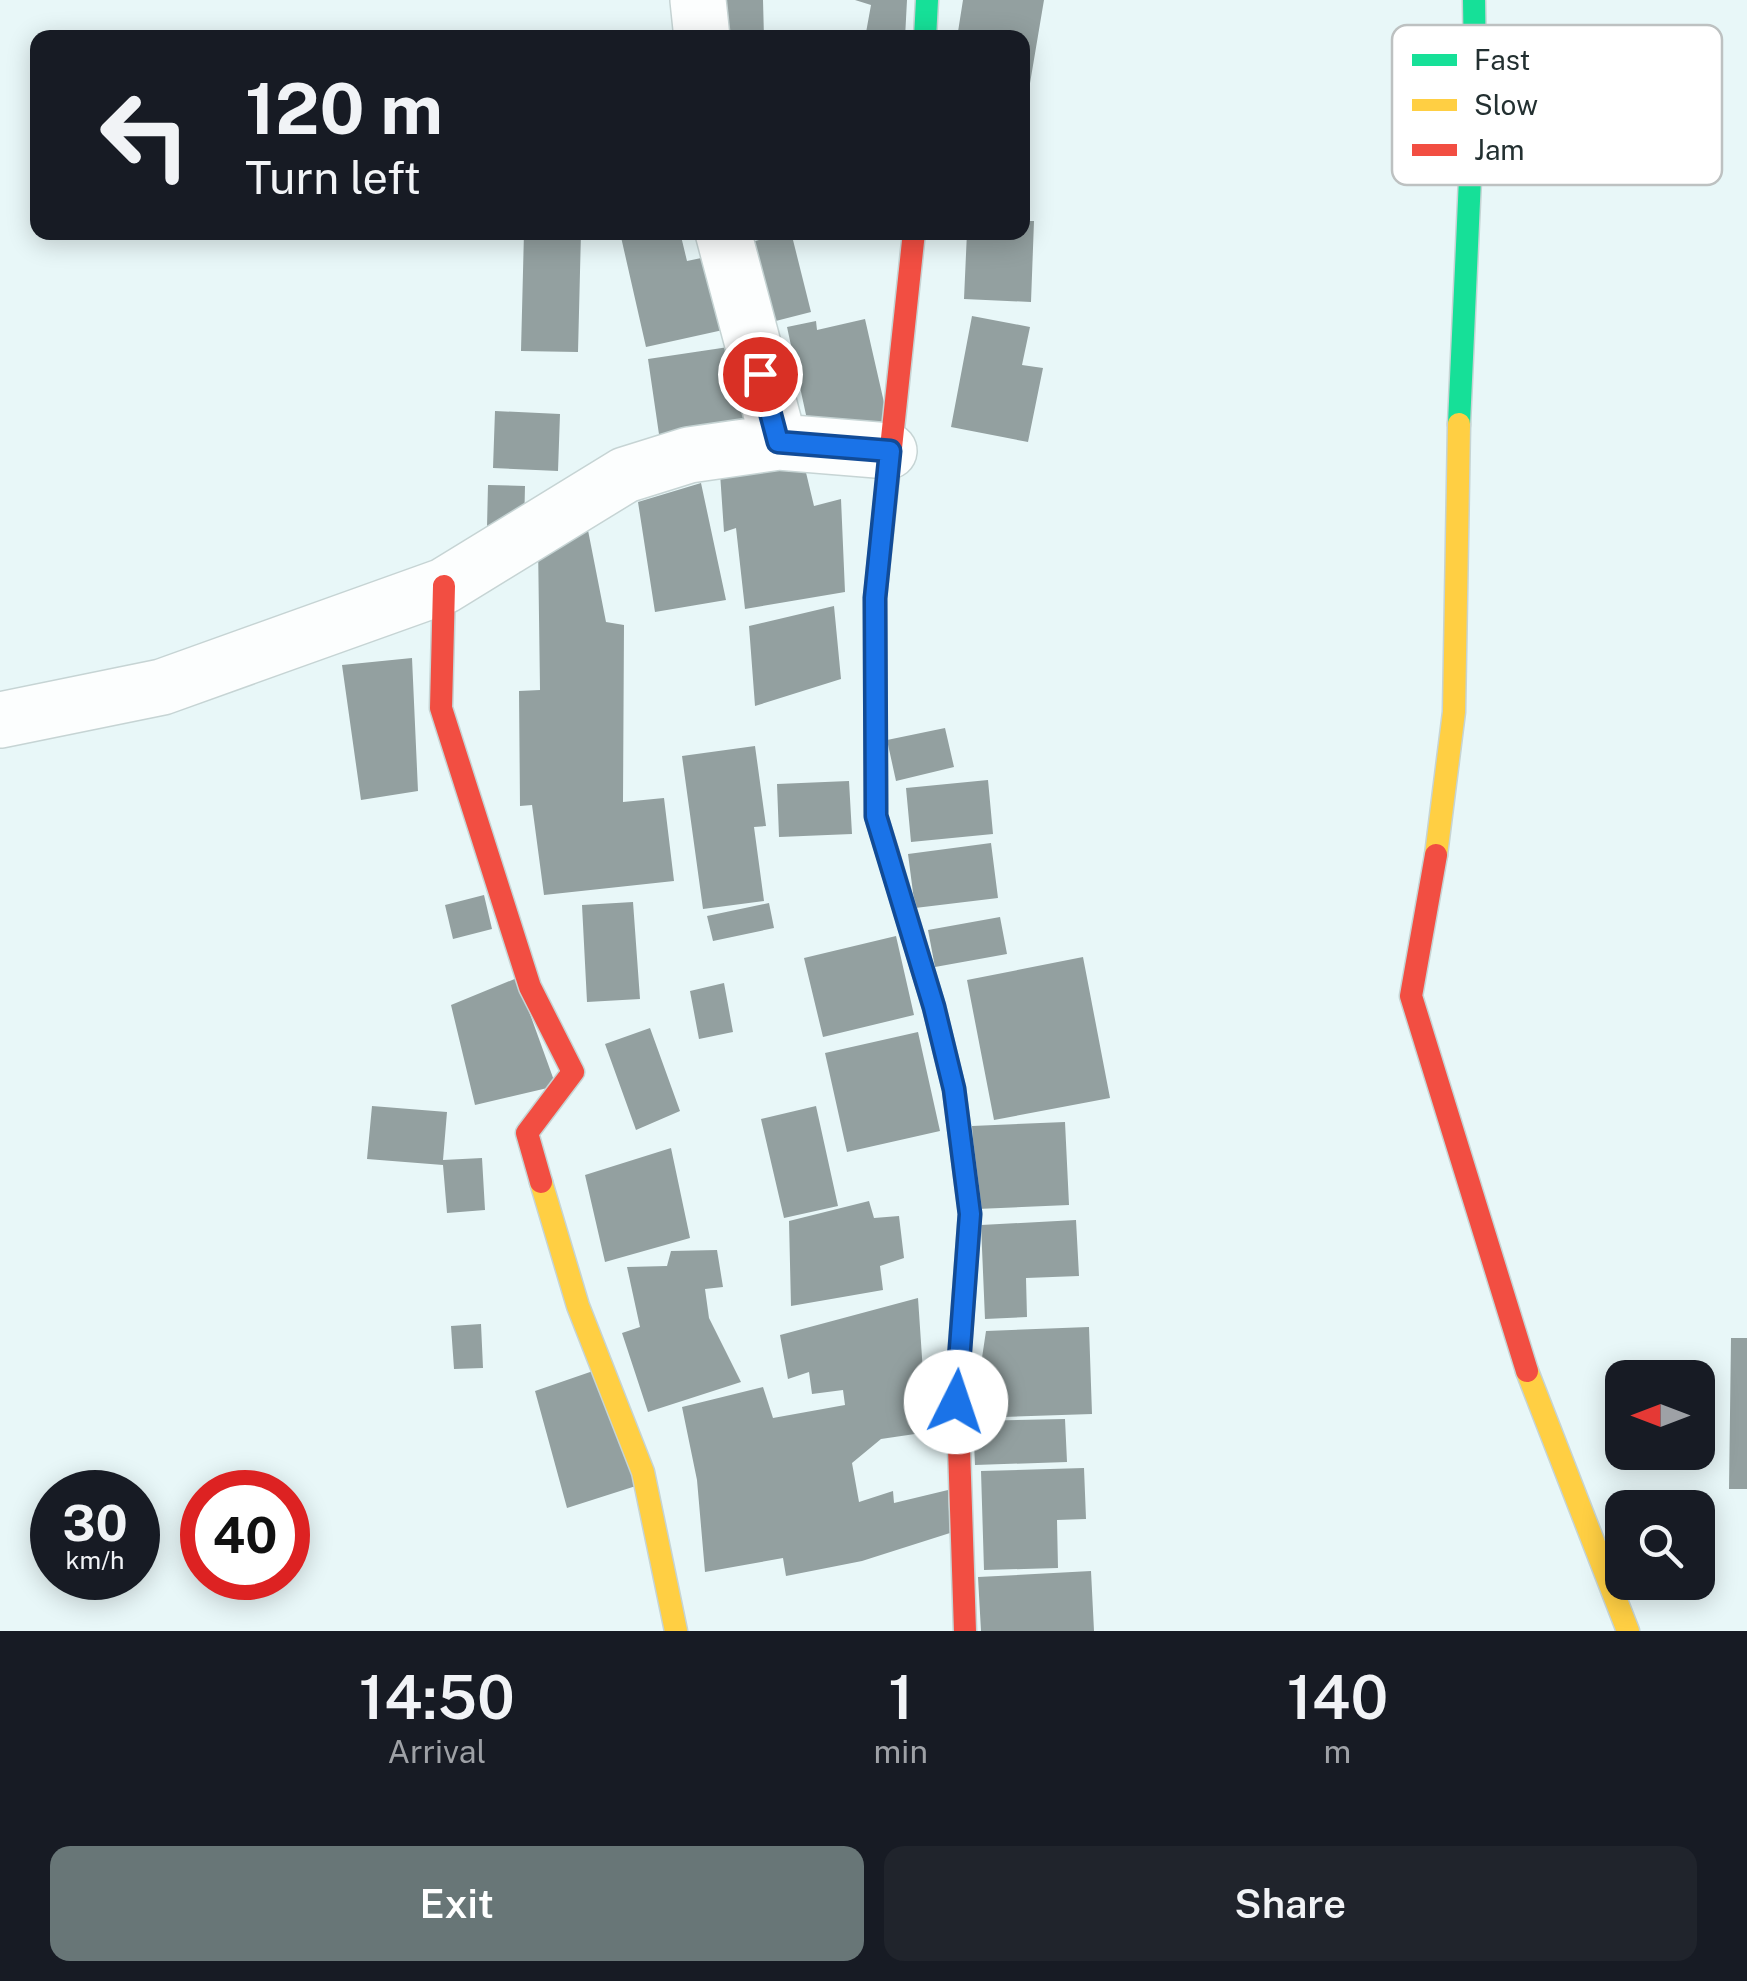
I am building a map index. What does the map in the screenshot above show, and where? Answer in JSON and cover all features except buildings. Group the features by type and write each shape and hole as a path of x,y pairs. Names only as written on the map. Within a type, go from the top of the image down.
{"street":[{"path":"698,0 701,30"},
{"path":"925,30 927,0"},
{"path":"1474,0 1474,25"},
{"path":"1470,185 1455,523 1454,712 1435,862 1411,996 1526,1365 1628,1631"},
{"path":"725,240 778,442"},
{"path":"913,240 875,598 876,816 934,1007 954,1089 970,1214 956,1402 965,1631"},
{"path":"0,720 162,687 444,586 625,475 689,456 778,442 890,451"},
{"path":"444,586 441,708 530,987 573,1072 527,1132 578,1306 643,1472 676,1631"}],"traffic: fast":[{"path":"925,30 927,0"},
{"path":"1474,0 1474,25"},
{"path":"1459,424 1470,185"}],"traffic: slow":[{"path":"1436,855 1454,712 1459,424"},
{"path":"887,851 954,1089 970,1214 957,1386"},
{"path":"541,1182 578,1306 643,1472 676,1631"},
{"path":"1527,1371 1628,1631"}],"traffic: jam":[{"path":"887,851 876,816 875,598 913,240"},
{"path":"444,586 441,708 530,987 573,1072 527,1133 541,1182"},
{"path":"1436,855 1411,996 1527,1371"},
{"path":"957,1386 965,1631"}],"route":[{"path":"760,374 778,442 890,451 875,598 876,816 934,1007 954,1089 970,1214 956,1402"}]}
